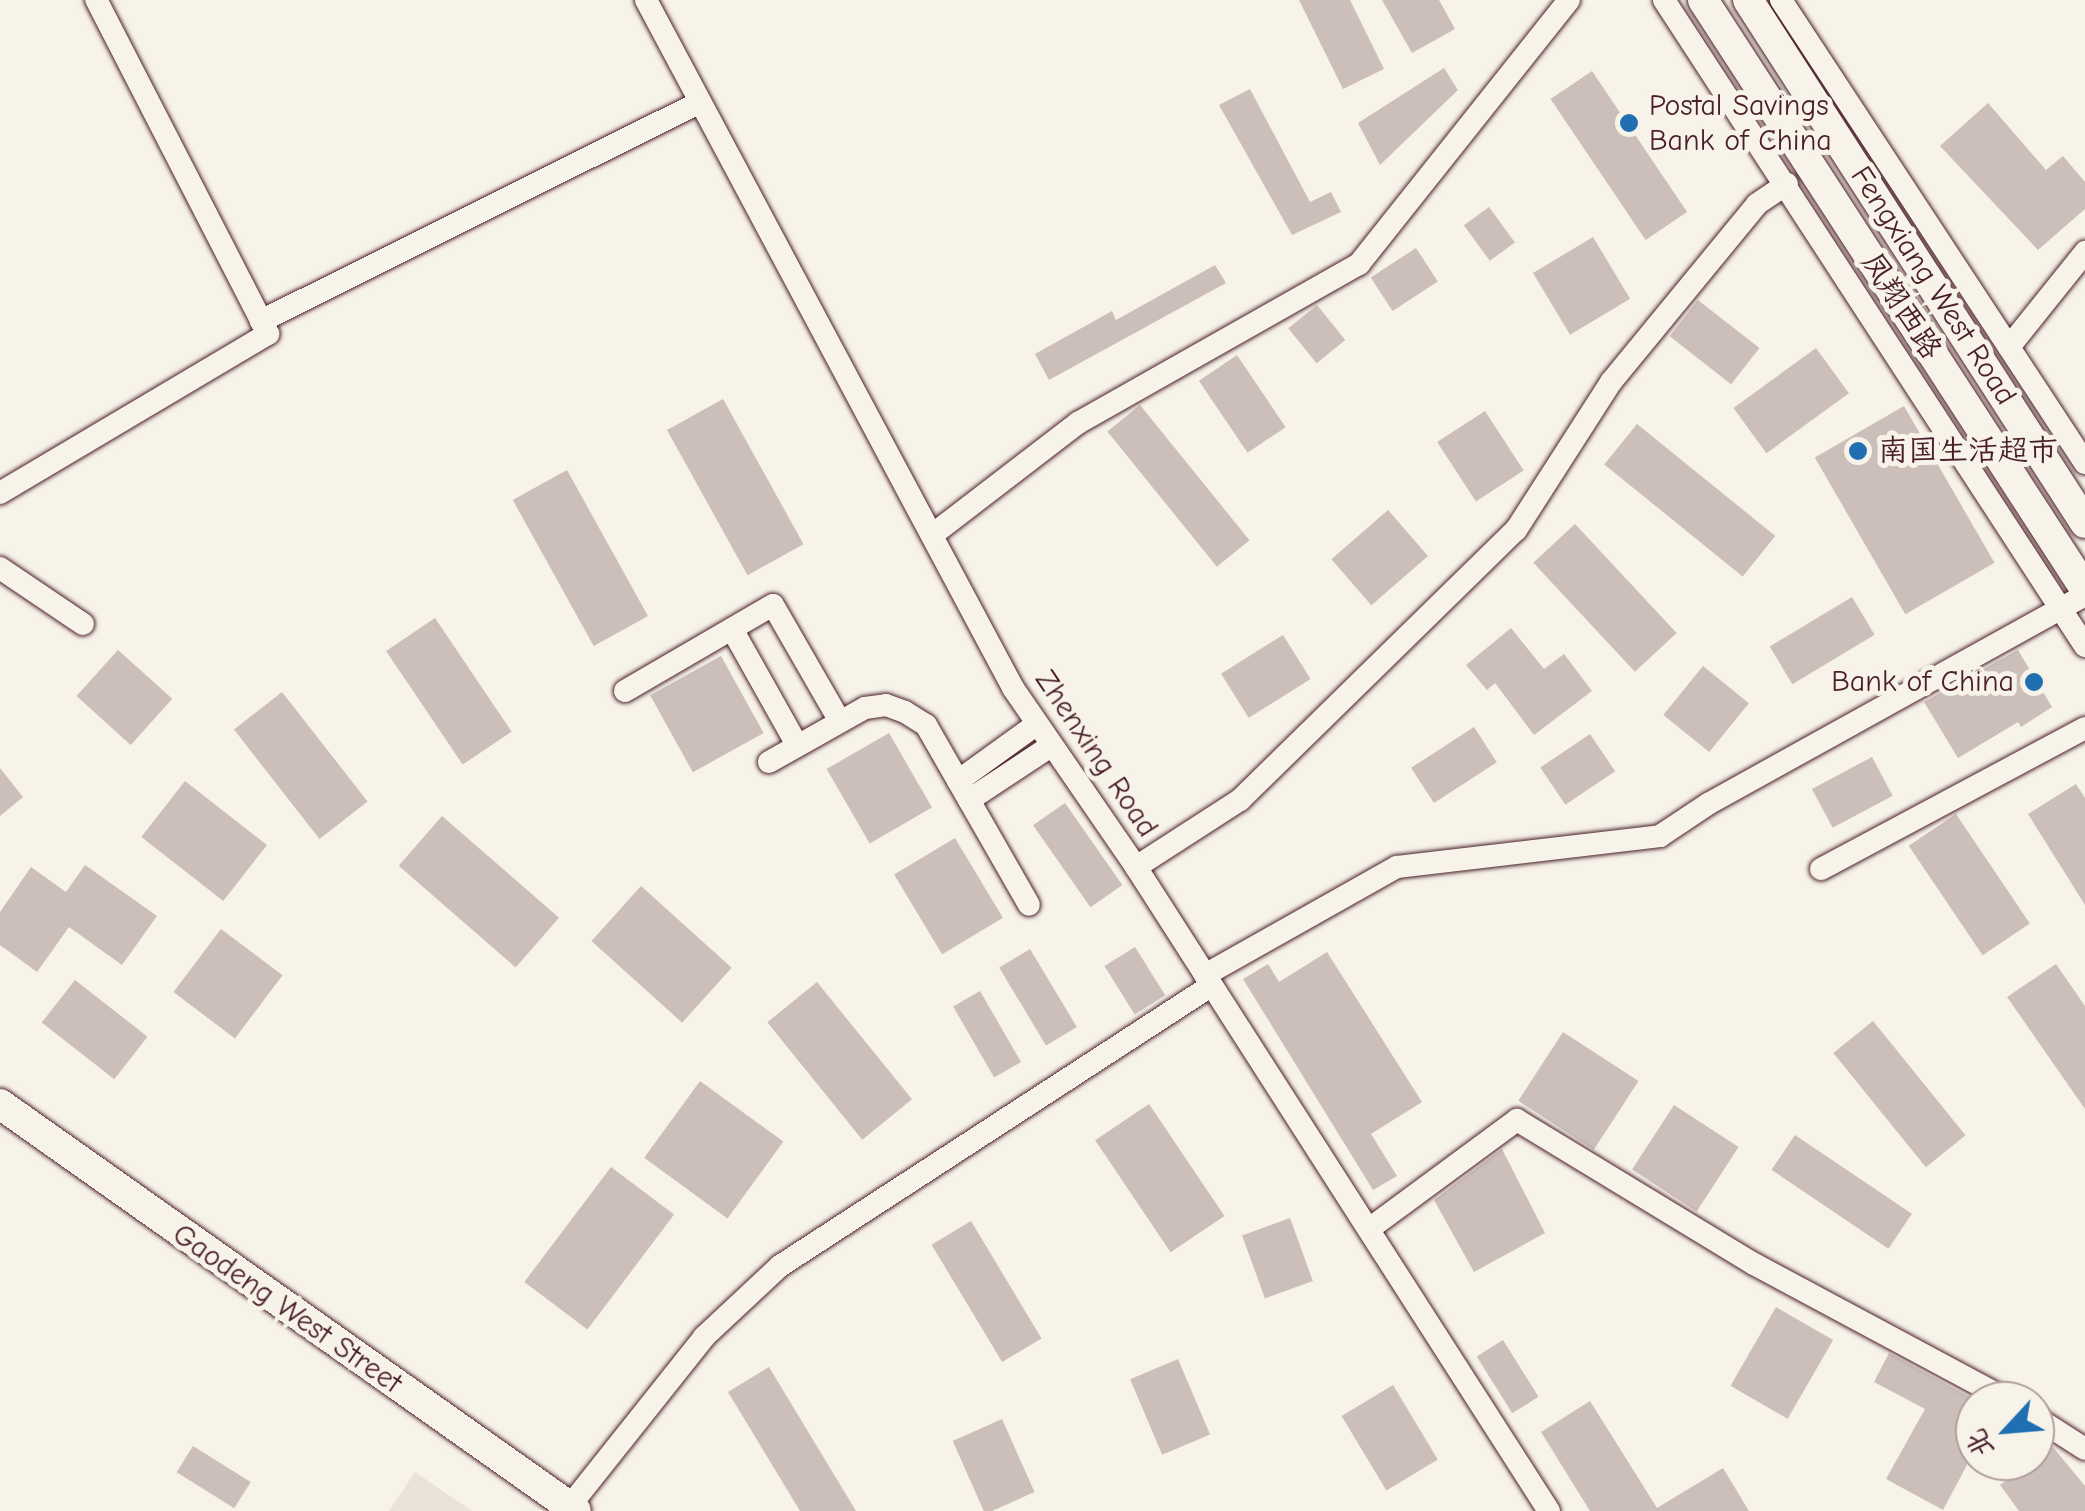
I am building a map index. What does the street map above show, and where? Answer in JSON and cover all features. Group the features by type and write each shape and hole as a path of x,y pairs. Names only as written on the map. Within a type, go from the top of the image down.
{"main road":[{"name":"Fengxiang West Road","path":"1702,0 2085,592"},
{"name":"Fengxiang West Road","path":"1748,0 2085,522"},
{"name":"Gaodeng West Street","path":"0,1104 562,1510"},
{"name":"Gaodeng West Street","path":"0,1129 562,1510"}],"street":[{"path":"0,493 268,334 96,0"},
{"name":"Zhenxing Road","path":"646,0 1036,724 1136,866 1548,1511"},
{"path":"932,535 1078,422 1360,264 1522,66 1569,0"},
{"name":"凤翔西路","path":"1664,0 2085,646"},
{"path":"1781,0 2085,463"},
{"path":"261,321 700,102"},
{"path":"1136,866 1240,800 1516,530 1611,382 1757,204 1787,184"},
{"path":"2009,347 2085,252"},
{"path":"0,568 83,624"},
{"path":"562,1510 704,1337 780,1266 1208,980 1397,867 1660,836 1724,795 2061,609 2085,592"},
{"path":"625,691 773,606 839,720"},
{"path":"732,629 797,745"},
{"path":"769,762 865,708 886,705 905,712 926,725 1029,904"},
{"path":"963,790 1036,724"},
{"path":"1821,869 2085,728"},
{"path":"963,790 1051,746"},
{"path":"1368,1230 1517,1120 1754,1264 1973,1381"},
{"path":"2055,1430 2085,1449"}],"shaded area":[{"path":"415,1472 472,1511 389,1511"}],"building":[{"path":"1299,0 1350,0 1384,69 1343,89"},
{"path":"1382,0 1439,0 1455,29 1412,53"},
{"path":"1444,68 1458,90 1380,165 1358,123"},
{"path":"1592,71 1687,212 1646,240 1551,99"},
{"path":"1250,89 1310,202 1331,192 1341,212 1292,235 1219,105"},
{"path":"1988,103 2046,170 2063,156 2085,182 2085,209 2038,250 1940,146"},
{"path":"1489,207 1515,243 1490,261 1464,225"},
{"path":"1593,237 1630,299 1570,335 1533,273"},
{"path":"1416,248 1438,282 1392,311 1371,277"},
{"path":"1215,265 1226,283 1049,380 1035,354 1112,311 1116,320"},
{"path":"1698,300 1759,348 1731,384 1670,336"},
{"path":"1317,305 1345,340 1317,363 1288,328"},
{"path":"1816,348 1849,393 1766,453 1733,408"},
{"path":"1237,355 1286,427 1248,453 1199,381"},
{"path":"723,399 803,544 748,575 667,430"},
{"path":"1140,405 1250,540 1217,567 1107,431"},
{"path":"1904,406 1994,563 1905,614 1815,458"},
{"path":"1485,411 1524,471 1476,502 1437,442"},
{"path":"1637,424 1775,536 1743,576 1604,464"},
{"path":"567,470 648,616 594,646 513,500"},
{"path":"1388,510 1428,556 1371,605 1331,559"},
{"path":"1575,524 1677,633 1635,672 1533,563"},
{"path":"1852,597 1875,635 1792,684 1770,646"},
{"path":"435,618 512,732 463,765 386,651"},
{"path":"1511,628 1544,669 1564,654 1592,691 1534,735 1495,683 1487,690 1466,665"},
{"path":"1283,635 1311,679 1249,718 1221,674"},
{"path":"118,650 172,699 131,745 77,696"},
{"path":"2018,650 2052,707 2021,727 2018,722 1958,758 1924,702"},
{"path":"721,656 764,733 693,772 650,695"},
{"path":"1703,666 1749,703 1709,752 1663,715"},
{"path":"282,692 368,802 320,839 234,730"},
{"path":"1474,727 1497,762 1434,803 1411,768"},
{"path":"889,733 932,807 870,843 827,769"},
{"path":"1590,734 1615,771 1565,805 1540,768"},
{"path":"1872,757 1893,796 1833,828 1812,789"},
{"path":"0,768 23,797 0,816"},
{"path":"185,781 267,845 223,901 141,837"},
{"path":"2076,784 2085,798 2085,905 2028,814"},
{"path":"1065,803 1122,885 1090,907 1033,825"},
{"path":"1956,814 2030,923 1983,955 1909,846"},
{"path":"442,816 559,918 516,967 399,866"},
{"path":"955,838 1003,918 942,954 894,875"},
{"path":"85,865 157,916 122,965 69,927 37,972 0,945 0,912 31,867 66,892"},
{"path":"641,886 732,968 682,1023 591,941"},
{"path":"221,929 282,975 235,1038 173,992"},
{"path":"1135,947 1165,995 1135,1014 1104,966"},
{"path":"1030,949 1077,1027 1046,1046 999,968"},
{"path":"1327,952 1422,1102 1371,1134 1397,1176 1373,1190 1243,979 1268,964 1279,982"},
{"path":"2056,964 2085,1006 2085,1109 2007,997"},
{"path":"75,980 147,1037 114,1079 42,1023"},
{"path":"817,982 912,1099 862,1140 767,1022"},
{"path":"980,991 1021,1062 994,1078 953,1006"},
{"path":"1873,1021 1966,1135 1926,1167 1833,1053"},
{"path":"1563,1032 1638,1081 1594,1150 1518,1101"},
{"path":"700,1081 783,1142 727,1218 644,1158"},
{"path":"1149,1104 1224,1216 1171,1252 1095,1140"},
{"path":"1674,1105 1739,1147 1697,1212 1632,1170"},
{"path":"1795,1135 1912,1214 1888,1249 1772,1170"},
{"path":"1502,1149 1545,1233 1474,1272 1434,1200"},
{"path":"611,1167 674,1215 587,1330 524,1282"},
{"path":"1290,1218 1313,1281 1265,1298 1242,1235"},
{"path":"971,1221 1042,1338 1002,1362 932,1245"},
{"path":"1776,1307 1833,1340 1788,1419 1730,1386"},
{"path":"1503,1340 1539,1397 1512,1413 1477,1356"},
{"path":"1889,1353 1955,1389 1955,1481 1958,1481 1943,1510 1886,1479 1925,1409 1874,1382"},
{"path":"1178,1359 1210,1434 1162,1455 1130,1379"},
{"path":"769,1367 856,1511 800,1511 728,1392"},
{"path":"1393,1385 1438,1460 1386,1490 1342,1416"},
{"path":"1590,1401 1657,1508 1723,1468 1749,1511 1590,1511 1541,1432"},
{"path":"1002,1419 1035,1492 984,1511 953,1441"},
{"path":"193,1446 251,1482 234,1508 177,1472"},
{"path":"2055,1450 2085,1486 2085,1511 2019,1511 2000,1485 2005,1481 2055,1481"}],"place":[{"name":"Postal Savings Bank of China","path":"1629,123"},
{"name":"南国生活超市","path":"1858,451"},
{"name":"Bank of China","path":"2034,682"}]}
